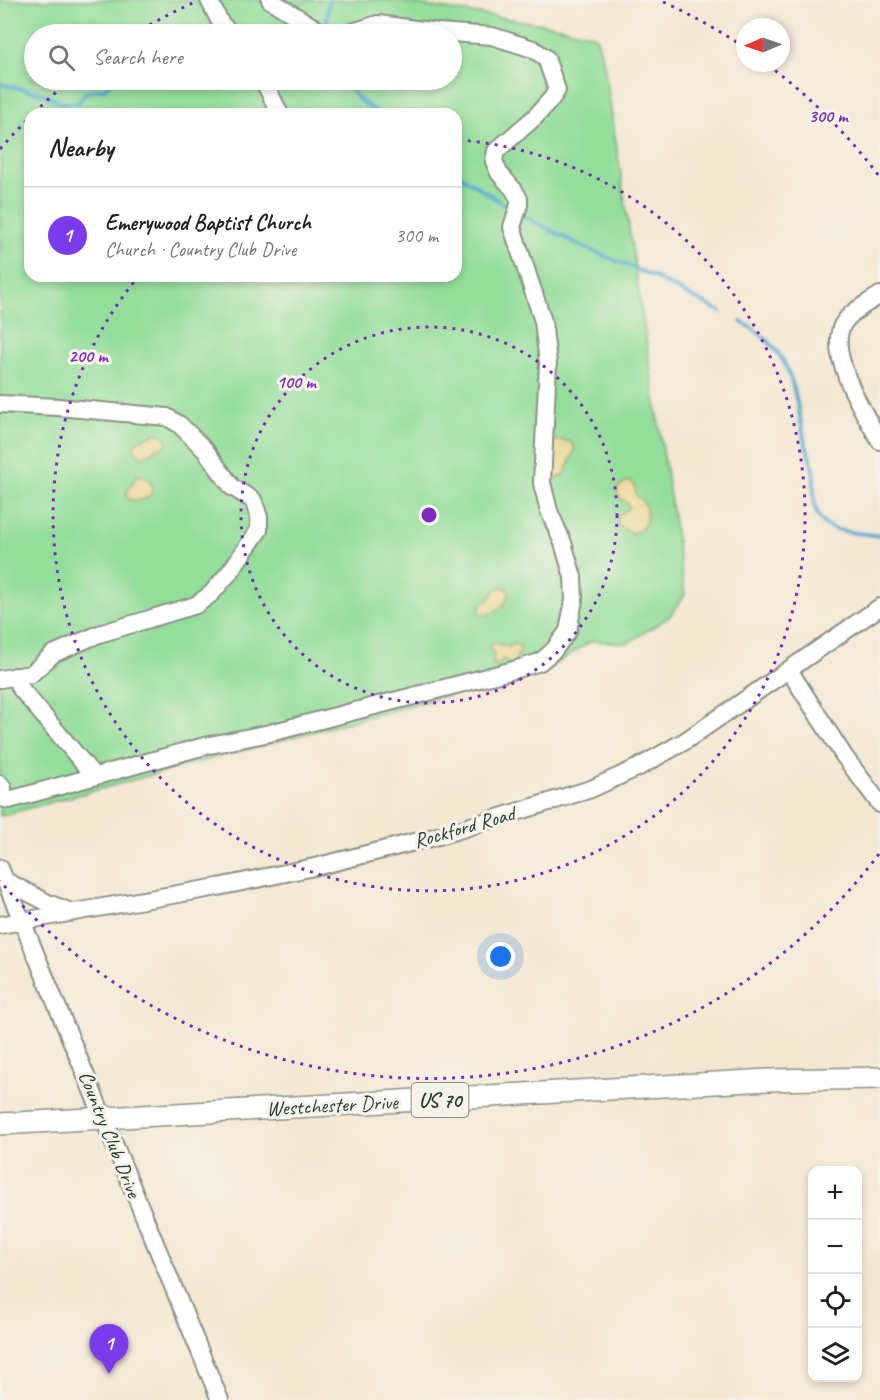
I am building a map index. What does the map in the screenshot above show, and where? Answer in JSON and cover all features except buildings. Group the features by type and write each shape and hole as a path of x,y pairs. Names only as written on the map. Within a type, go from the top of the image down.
{"main road":[{"name":"Westchester Drive","path":"0,1124 768,1080 880,1078"}],"street":[{"path":"209,0 221,24"},
{"path":"270,0 313,24"},
{"path":"0,784 3,788 0,798 9,800 204,746 270,733 514,670 540,662 554,650 568,631 574,600 573,577 563,543 549,511 542,483 548,363 543,321 519,254 512,227 519,199 498,173 494,161 496,151 535,117 557,90 546,58 533,49 492,36 462,34"},
{"path":"268,90 277,108"},
{"path":"880,295 850,316 842,325 838,336 838,351 849,380 864,414 880,441"},
{"path":"0,404 167,417 180,425 206,450 232,488 253,500 259,517 259,530 229,573 211,594 196,606 99,634 53,654 31,674 7,678"},
{"name":"Rockford Road","path":"0,926 319,867 442,835 591,789 639,767 685,741 880,607"},
{"path":"789,670 844,756 880,804"},
{"path":"7,678 21,689 94,776"},
{"path":"3,875 48,903 72,912"},
{"name":"Country Club Drive","path":"3,875 220,1400"}],"green space":[{"path":"0,0 387,0 556,26 596,36 604,64 685,595 669,617 628,643 591,641 549,668 0,816"}],"sand":[{"path":"158,433 166,439 167,444 164,447 156,448 150,454 141,456 133,448 140,440"},
{"path":"551,441 571,442 575,449 564,475 554,480 549,476"},
{"path":"137,475 150,481 152,491 145,499 128,499 126,494"},
{"path":"625,482 632,482 635,486 635,494 644,504 647,515 643,526 633,533 623,529 618,523 618,516 629,508 617,492 617,489"},
{"path":"502,587 509,592 504,604 487,615 480,613 480,605 490,599 496,589"},
{"path":"496,643 508,647 514,644 520,646 520,651 513,664 503,659 498,665 493,664 494,654 490,648"}],"waterway":[{"path":"326,24 329,0"},
{"path":"0,84 24,89"},
{"path":"27,90 41,93 62,103 79,102 85,93 100,90"},
{"path":"352,90 358,99 371,108"},
{"path":"462,177 513,210"},
{"path":"520,214 583,247 650,275 721,312"},
{"path":"741,322 770,343 787,368 813,468 815,506 821,520 837,530 880,536"}],"place":[{"name":"Emerywood Baptist Church","path":"109,1374"}]}
